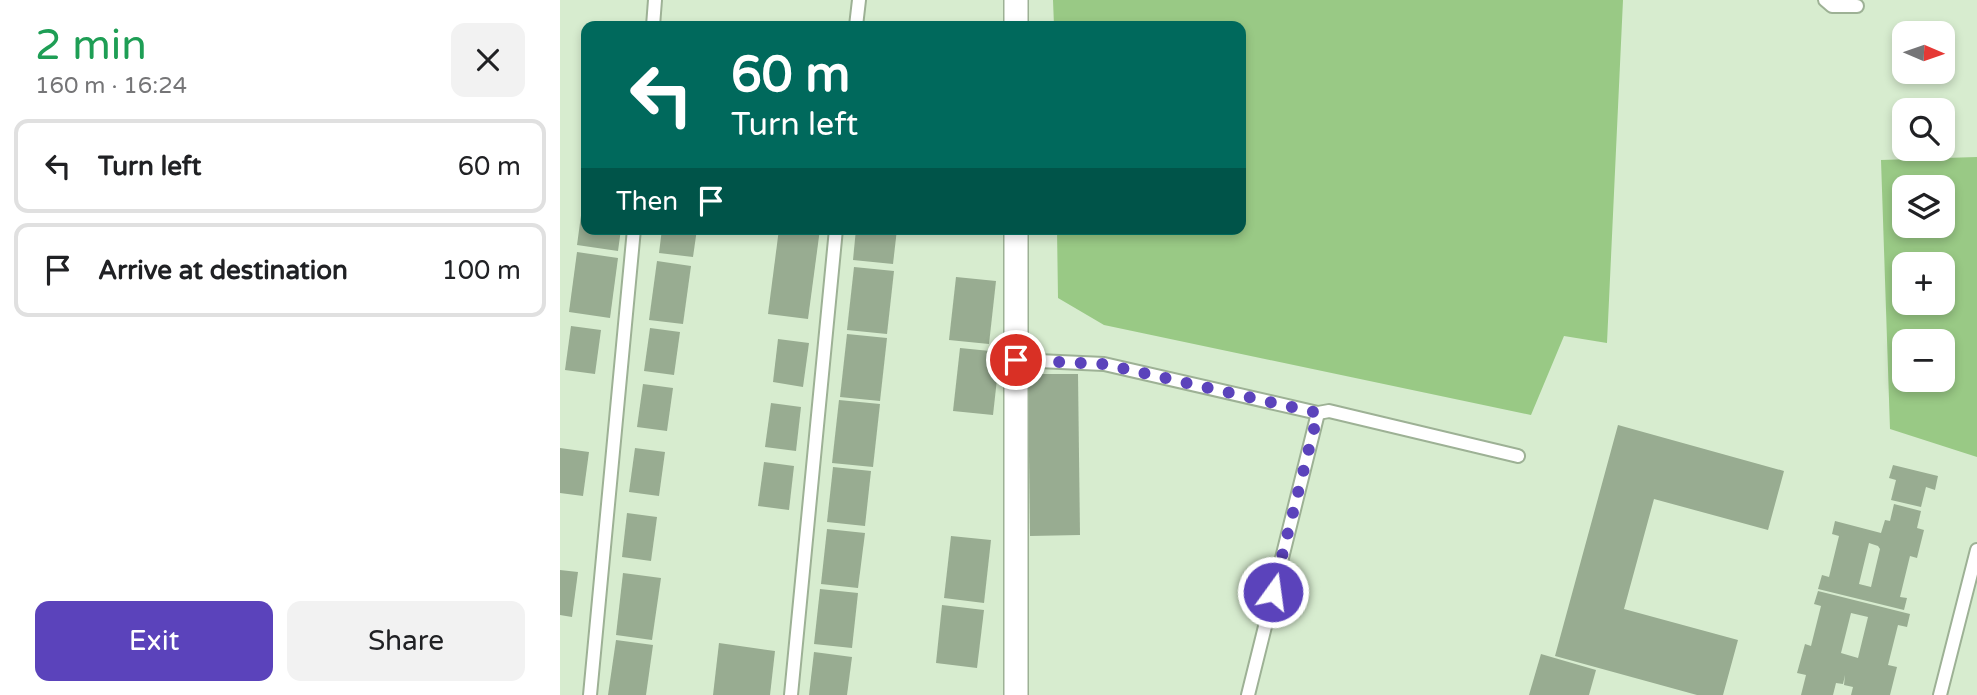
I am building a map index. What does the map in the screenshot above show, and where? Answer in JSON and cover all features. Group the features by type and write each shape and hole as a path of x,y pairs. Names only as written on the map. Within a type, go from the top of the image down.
{"street":[{"path":"1016,0 1016,21"},
{"path":"1016,235 1016,695"}],"lane":[{"path":"653,21 655,0"},
{"path":"857,21 859,0"},
{"path":"1825,0 1832,6 1857,6"},
{"path":"590,695 633,235"},
{"path":"790,695 835,235"},
{"path":"1016,360 1104,364 1318,413 1329,411 1518,456"},
{"path":"1248,695 1318,413"},
{"path":"1940,695 1977,550"}],"green space":[{"path":"1053,0 1623,0 1607,343 1564,336 1531,415 1104,325 1058,298 1057,235 1246,235 1246,21 1054,21"},
{"path":"1977,157 1977,457 1890,429 1881,160 1955,161 1955,158"}],"building":[{"path":"581,216 581,235 620,235 618,251 577,245"},
{"path":"661,235 696,235 693,257 659,253"},
{"path":"778,235 819,235 808,319 768,314"},
{"path":"855,235 896,235 893,264 853,260"},
{"path":"577,252 618,258 610,318 569,312"},
{"path":"657,261 691,266 683,324 649,320"},
{"path":"854,267 894,271 887,334 847,330"},
{"path":"956,277 996,281 989,344 949,340"},
{"path":"571,326 601,330 595,374 565,370"},
{"path":"650,328 680,332 674,375 644,371"},
{"path":"847,334 887,338 880,401 840,397"},
{"path":"778,339 809,343 803,387 773,382"},
{"path":"960,348 1000,352 993,415 953,411"},
{"path":"1028,374 1078,374 1080,535 1030,536"},
{"path":"643,384 673,388 667,431 637,427"},
{"path":"839,400 880,404 873,467 832,463"},
{"path":"771,403 801,407 796,451 765,447"},
{"path":"1618,425 1784,471 1768,530 1654,499 1624,609 1738,640 1723,695 1697,695 1555,656"},
{"path":"560,448 589,452 583,496 560,493"},
{"path":"635,448 665,452 659,496 629,492"},
{"path":"764,462 794,466 789,510 758,506"},
{"path":"1893,465 1938,476 1935,490 1926,487 1921,507 1891,500 1896,480 1889,478"},
{"path":"833,467 871,471 865,526 827,522"},
{"path":"1894,504 1921,511 1917,528 1924,530 1917,558 1910,556 1900,597 1907,598 1904,610 1818,589 1822,575 1829,577 1839,536 1832,534 1835,521 1881,533 1885,520 1890,521","holes":["1869,543 1880,549 1871,587 1859,584"]},
{"path":"627,513 657,517 651,561 622,557"},
{"path":"827,529 865,533 858,588 821,584"},
{"path":"951,536 991,540 984,603 944,598"},
{"path":"560,570 578,572 572,617 560,615"},
{"path":"623,573 661,578 652,640 616,635"},
{"path":"820,589 858,593 852,648 814,644"},
{"path":"1818,591 1910,614 1907,627 1898,625 1888,665 1897,667 1890,695 1851,695 1853,687 1844,685 1845,675 1843,684 1836,683 1833,695 1801,695 1806,675 1797,673 1805,644 1811,646 1821,606 1814,604","holes":["1851,613 1868,617 1858,658 1841,653"]},
{"path":"942,605 984,610 977,668 936,663"},
{"path":"616,640 653,645 646,695 608,695"},
{"path":"719,643 775,651 770,695 713,695"},
{"path":"814,652 852,657 847,695 809,695"},
{"path":"1541,654 1596,670 1589,695 1529,695"}],"route":[{"path":"1016,360 1104,364 1318,413 1273,592"}]}
